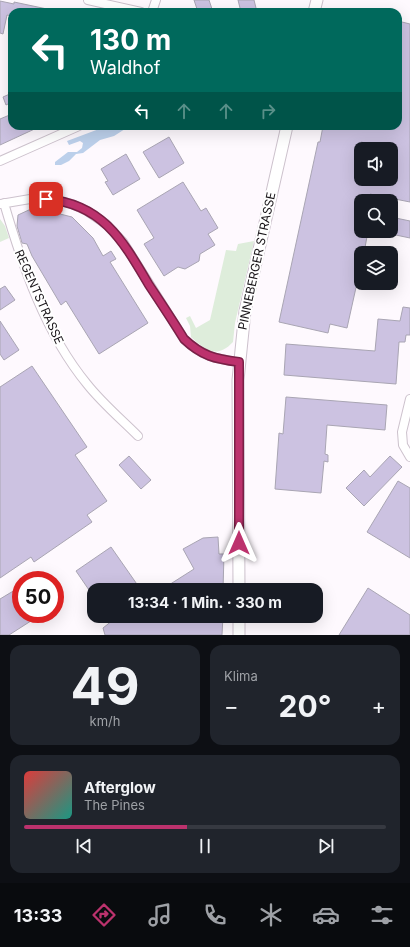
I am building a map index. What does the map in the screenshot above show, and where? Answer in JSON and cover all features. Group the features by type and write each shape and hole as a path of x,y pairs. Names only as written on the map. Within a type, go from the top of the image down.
{"main road":[{"name":"PINNEBERGER STRASSE","path":"239,583 239,362 245,311 287,130"},
{"path":"239,623 239,635"}],"street":[{"path":"88,0 123,8"},
{"path":"0,161 70,130"},
{"path":"2,203 36,198 50,199 72,204 87,211 106,224 123,242 184,339 195,349 205,355 220,360 239,362"},
{"name":"REGENTSTRASSE","path":"2,203 35,292 57,340 86,383 100,399 138,436"},
{"path":"410,399 402,432 402,445 410,457"}],"green space":[{"path":"0,219 5,226 9,238 0,242"},
{"path":"254,241 235,323 233,342 217,352 207,349 191,337 190,326 186,318 190,316 196,328 210,320 226,250 236,251 238,244"}],"water":[{"path":"96,130 123,130 114,136 100,140 83,153 76,154 69,161 61,165 55,165 55,162 68,152 77,152 82,148 83,143 80,141 69,145 67,141"}],"building":[{"path":"194,0 209,0 212,8 197,8"},
{"path":"238,0 254,0 256,8 240,8"},
{"path":"0,1 14,4 14,2 42,8 8,8 8,15 3,34 0,33"},
{"path":"402,22 410,24 410,202 398,200 398,194 354,194 354,238 367,238 365,246 354,246 354,290 355,290 347,328 330,324 328,333 279,322 318,142 320,142 322,130 402,130"},
{"path":"8,95 8,104 6,105 3,97"},
{"path":"8,116 8,130 32,130 0,145 0,119"},
{"path":"169,137 184,163 159,178 143,152"},
{"path":"126,154 140,179 113,195 105,182 108,181 101,169"},
{"path":"183,182 201,211 206,208 218,228 208,234 215,245 200,254 199,261 185,269 178,267 164,276 144,244 154,238 137,210"},
{"path":"31,209 44,210 72,217 93,238 103,256 111,251 116,259 110,262 148,323 99,354 66,301 61,305 32,256 27,244 22,243 17,226 18,215"},
{"path":"398,218 410,221 410,238 398,235"},
{"path":"5,286 15,300 0,310 0,289"},
{"path":"403,307 410,308 410,335 406,335 405,342 399,342 396,384 284,375 286,344 375,351 378,319 400,321"},
{"path":"0,321 19,350 4,360 0,354"},
{"path":"32,366 87,447 75,455 107,501 87,515 92,522 34,562 31,557 0,578 0,387"},
{"path":"286,397 387,405 385,430 327,425 325,454 328,455 328,462 324,461 321,493 275,489 279,433 283,434"},
{"path":"129,456 151,480 141,489 119,465"},
{"path":"390,456 402,467 364,506 346,488 364,470 370,477"},
{"path":"398,481 410,488 410,558 367,532"},
{"path":"218,537 219,554 224,554 223,583 172,583 194,569 183,549 203,538"},
{"path":"111,547 136,583 87,583 87,587 76,571"},
{"path":"368,588 410,615 410,635 339,635"},
{"path":"12,592 12,623 28,623 9,635 0,635 0,599"},
{"path":"109,623 223,623 222,635 105,635 103,628"}],"route":[{"path":"46,199 72,204 87,211 106,224 123,242 184,339 195,349 205,355 220,360 239,362 239,543"}]}
